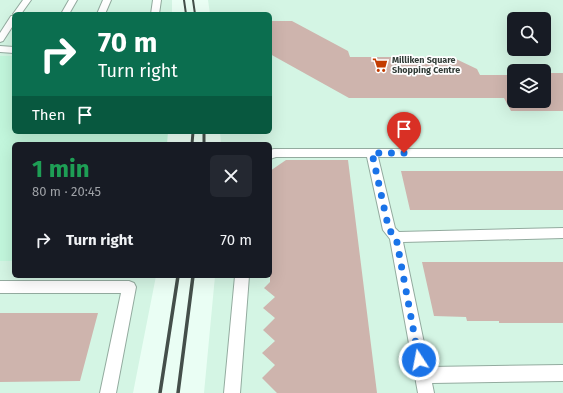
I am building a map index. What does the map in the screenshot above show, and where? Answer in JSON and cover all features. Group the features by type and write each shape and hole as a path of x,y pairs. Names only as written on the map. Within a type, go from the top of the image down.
{"lane":[{"path":"18,12 27,0"},
{"path":"66,12 73,0"},
{"path":"102,12 107,0"},
{"path":"155,12 157,0"},
{"path":"0,39 12,21"},
{"path":"0,49 12,50"},
{"path":"372,153 389,230 396,237 426,393"},
{"path":"272,154 563,153"},
{"path":"396,237 563,233"},
{"path":"232,393 242,278"},
{"path":"0,287 129,287 108,393"},
{"path":"422,375 563,373"}],"shaded area":[{"path":"0,0 172,0 172,12 12,12 12,56 0,56"},
{"path":"208,0 563,0 563,393 204,393 215,278 272,278 272,142 221,142 220,134 272,134 272,12 210,12"},
{"path":"0,56 12,56 12,134 168,134 167,142 12,142 12,261 0,261"},
{"path":"0,261 12,261 12,278 156,278 133,393 0,393"}],"building":[{"name":"Milliken Square Shopping Centre","path":"272,21 292,21 348,51 350,57 429,57 430,59 456,59 477,69 480,75 507,75 507,104 504,98 349,98 272,55"},
{"name":"Milliken Square Shopping Centre","path":"551,73 563,73 563,111 511,111 509,108 551,108"},
{"path":"286,160 348,160 377,393 277,393 262,378 275,365 262,353 275,341 263,330 275,318 263,308 275,297 264,288 270,282 270,278 272,278 272,170"},
{"path":"401,171 563,171 563,210 410,210"},
{"path":"422,262 563,262 563,323 499,323 499,321 467,321 466,317 434,316"},
{"path":"0,313 98,313 80,381 0,382"}],"railway":[{"path":"184,0 186,12"},
{"path":"193,0 195,12"},
{"path":"192,142 193,134"},
{"path":"204,134 204,142"},
{"path":"160,393 178,278"},
{"path":"178,393 193,278"}],"place":[{"name":"Milliken Square Shopping Centre","path":"380,65"}],"route":[{"path":"404,153 372,153 389,230 396,237 419,360"}]}
